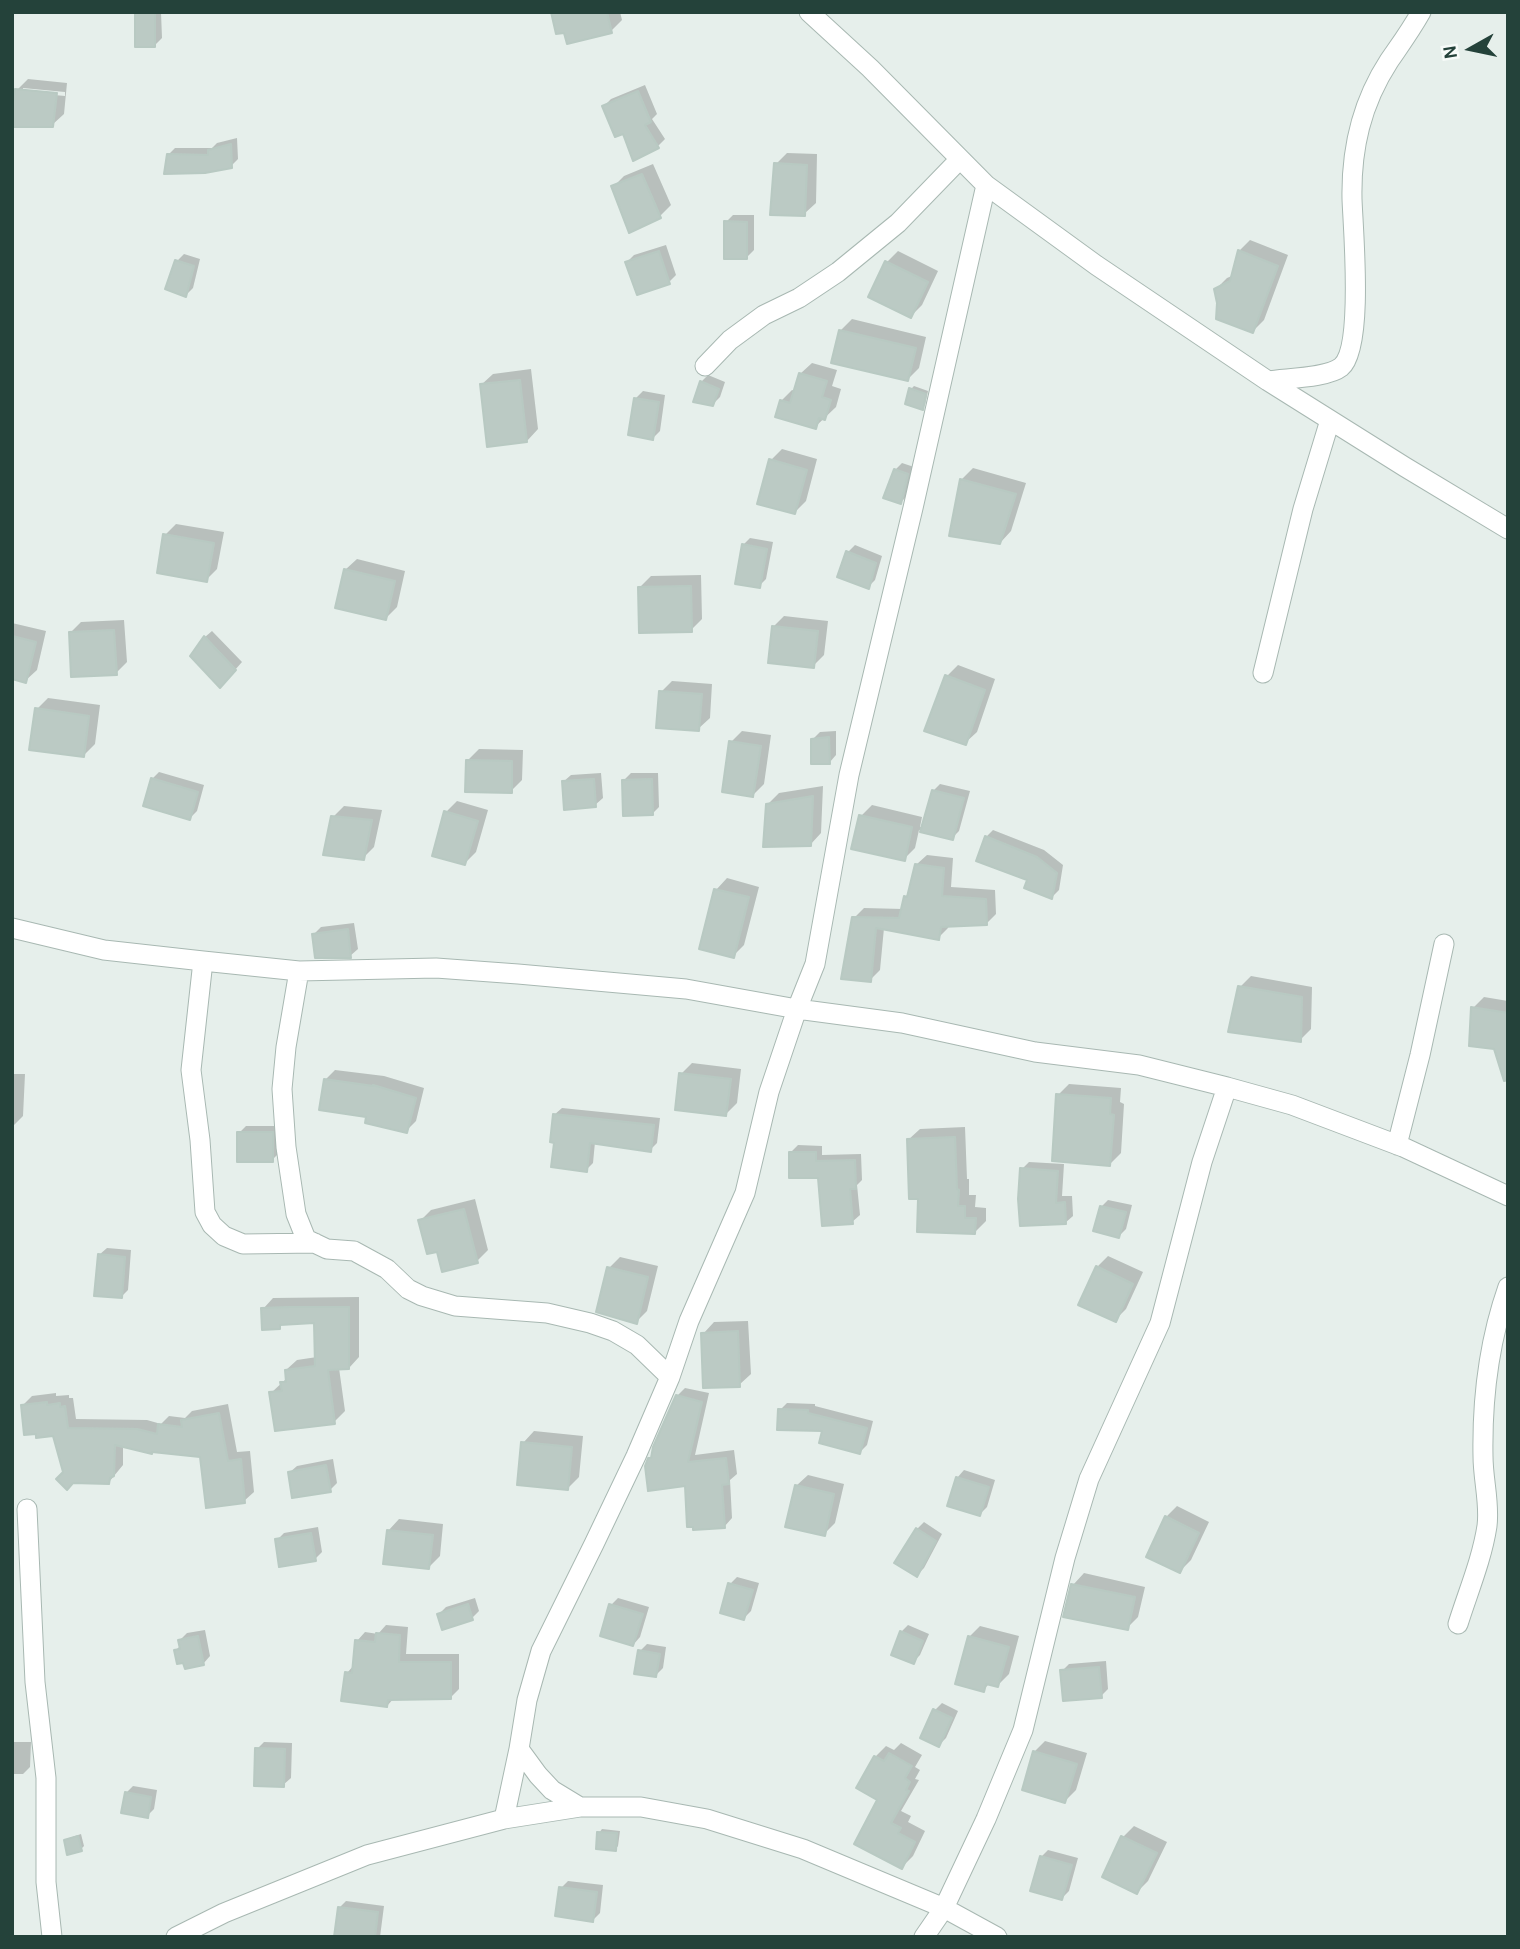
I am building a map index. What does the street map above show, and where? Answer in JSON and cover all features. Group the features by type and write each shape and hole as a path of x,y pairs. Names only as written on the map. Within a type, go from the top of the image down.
{"street":[{"path":"808,12 870,68 986,185 1096,265 1268,381 1508,529"},
{"path":"1268,381 1327,373 1341,367 1348,358 1353,337 1356,276 1352,196 1354,153 1359,124 1387,63 1421,12"},
{"path":"705,366 730,340 764,315 799,298 838,272 898,222 960,159"},
{"path":"504,1819 527,1700 541,1651 594,1544 670,1377 689,1321 745,1193 769,1092 815,964 849,775 986,185"},
{"path":"1263,673 1303,509 1330,420"},
{"path":"12,928 104,950 299,971 436,968 686,989 797,1009 902,1023 1035,1052 1139,1065 1292,1104 1397,1145 1508,1196"},
{"path":"1397,1145 1444,944"},
{"path":"203,961 191,1070 201,1140 205,1212 212,1225 224,1236 243,1244 315,1243"},
{"path":"299,971 282,1089 286,1147 296,1214 306,1239 327,1249 354,1251 387,1269 408,1289 455,1306 547,1313 613,1331 637,1345 670,1377"},
{"path":"924,1937 944,1908 986,1819 1023,1730 1065,1558 1089,1479 1160,1323 1202,1162 1227,1087"},
{"path":"1458,1624 1479,1559 1486,1527 1488,1508 1483,1458 1483,1410 1491,1354 1508,1287"},
{"path":"27,1509 35,1682 46,1779 46,1882 52,1937"},
{"path":"519,1749 538,1776 552,1790 580,1807"},
{"path":"176,1937 224,1913 367,1855 504,1819 580,1807 641,1807 707,1819 803,1849 944,1908 997,1937"}],"building":[{"path":"551,12 607,12 612,33 567,44 564,33 556,34"},
{"path":"135,13 155,13 155,47 135,47"},
{"path":"15,89 57,93 53,127 12,127"},
{"path":"638,91 651,122 645,125 659,148 633,161 623,134 615,137 602,106"},
{"path":"231,144 232,168 205,173 164,174 167,154 208,155 208,150"},
{"path":"774,163 807,165 805,216 770,215"},
{"path":"642,174 661,218 629,233 611,186"},
{"path":"724,221 747,222 747,259 724,259"},
{"path":"1238,250 1278,266 1253,333 1216,319 1214,289 1230,281"},
{"path":"659,251 670,284 637,295 625,262"},
{"path":"175,260 194,266 186,297 165,289"},
{"path":"885,261 928,282 911,318 868,297"},
{"path":"839,330 916,348 908,381 831,363"},
{"path":"799,373 827,381 822,397 831,400 825,420 819,418 816,429 775,417 780,400 790,403"},
{"path":"520,380 527,442 487,447 480,384"},
{"path":"700,381 719,389 713,406 693,402"},
{"path":"909,388 926,394 923,410 905,404"},
{"path":"634,398 659,402 653,440 628,435"},
{"path":"769,459 807,470 795,514 757,504"},
{"path":"894,469 908,474 901,504 883,498"},
{"path":"960,479 1016,494 1000,544 949,536"},
{"path":"163,534 214,543 207,582 157,573"},
{"path":"742,544 767,549 760,588 735,584"},
{"path":"846,551 876,563 869,589 837,577"},
{"path":"344,569 395,581 386,620 335,608"},
{"path":"691,586 692,632 639,633 638,587"},
{"path":"772,626 818,631 814,668 768,663"},
{"path":"114,630 117,675 71,677 69,632"},
{"path":"12,636 36,642 26,683 12,679"},
{"path":"204,636 236,670 220,688 190,656"},
{"path":"945,675 985,690 966,745 924,731"},
{"path":"659,691 702,694 699,731 656,728"},
{"path":"35,708 89,716 84,757 29,750"},
{"path":"829,737 830,764 811,764 811,739"},
{"path":"729,741 761,746 753,797 722,792"},
{"path":"466,760 512,761 512,793 465,792"},
{"path":"151,778 198,792 190,820 143,806"},
{"path":"594,779 596,807 564,810 562,781"},
{"path":"652,779 653,815 623,816 622,780"},
{"path":"932,790 964,798 953,840 920,832"},
{"path":"813,796 811,846 763,847 766,804"},
{"path":"444,811 478,821 465,865 432,856"},
{"path":"859,815 912,827 905,861 851,849"},
{"path":"331,816 372,820 364,860 323,855"},
{"path":"985,836 1037,857 1057,873 1052,899 1024,888 1027,880 976,861"},
{"path":"915,864 944,868 942,896 986,899 987,925 941,927 939,940 876,928 871,982 841,979 852,917 899,918"},
{"path":"714,889 749,897 734,958 699,949"},
{"path":"348,929 351,958 315,958 312,934"},
{"path":"1238,986 1302,997 1301,1042 1228,1032"},
{"path":"1471,1007 1508,1013 1508,1080 1504,1081 1494,1049 1469,1046"},
{"path":"679,1073 731,1079 726,1116 675,1110"},
{"path":"324,1079 373,1085 416,1098 407,1133 365,1123 366,1117 319,1110"},
{"path":"1056,1094 1111,1098 1110,1114 1114,1115 1110,1166 1052,1161"},
{"path":"553,1114 654,1125 651,1152 590,1143 587,1172 551,1167"},
{"path":"237,1132 273,1132 273,1162 237,1162"},
{"path":"955,1137 958,1206 965,1206 965,1218 976,1218 975,1234 917,1232 918,1199 909,1199 907,1139"},
{"path":"789,1152 816,1152 816,1161 855,1160 856,1189 850,1189 853,1224 822,1226 818,1178 789,1178"},
{"path":"1020,1168 1058,1171 1056,1203 1065,1202 1066,1224 1020,1226"},
{"path":"1100,1206 1126,1212 1119,1238 1093,1231"},
{"path":"464,1209 478,1263 442,1272 437,1252 427,1254 418,1220"},
{"path":"98,1254 125,1257 122,1298 94,1296"},
{"path":"1096,1266 1133,1284 1116,1322 1078,1305"},
{"path":"607,1267 648,1277 637,1324 596,1312"},
{"path":"349,1307 349,1369 328,1370 335,1424 275,1431 269,1392 282,1391 280,1382 286,1382 285,1370 315,1366 314,1323 280,1325 280,1329 262,1330 261,1308"},
{"path":"738,1331 740,1387 703,1388 701,1333"},
{"path":"676,1395 702,1402 688,1462 726,1458 729,1484 722,1485 725,1528 693,1530 693,1527 687,1527 685,1486 648,1491 645,1466 648,1458 651,1458 653,1447"},
{"path":"47,1402 47,1405 60,1403 60,1407 65,1406 68,1428 137,1429 157,1434 158,1424 182,1427 181,1420 219,1413 228,1461 241,1459 245,1503 206,1508 200,1457 152,1454 115,1445 114,1476 110,1478 109,1484 73,1483 67,1490 56,1479 63,1472 53,1436 36,1438 36,1434 24,1435 21,1405"},
{"path":"778,1409 808,1410 808,1413 867,1428 860,1454 819,1443 822,1431 777,1430"},
{"path":"521,1442 572,1447 568,1490 517,1485"},
{"path":"326,1465 331,1492 292,1498 288,1472"},
{"path":"956,1477 989,1487 980,1516 947,1506"},
{"path":"795,1485 834,1494 825,1536 785,1527"},
{"path":"1165,1516 1199,1533 1180,1573 1146,1557"},
{"path":"916,1528 936,1541 917,1577 894,1563"},
{"path":"387,1530 433,1535 429,1569 383,1564"},
{"path":"311,1533 316,1561 279,1567 275,1539"},
{"path":"728,1583 753,1590 744,1620 720,1613"},
{"path":"1071,1584 1135,1597 1128,1630 1063,1617"},
{"path":"468,1604 473,1620 442,1630 437,1614"},
{"path":"609,1604 643,1614 633,1646 600,1636"},
{"path":"900,1631 923,1641 914,1664 891,1655"},
{"path":"376,1633 400,1635 399,1662 451,1662 451,1699 388,1700 387,1707 341,1701 345,1672 352,1673 355,1640 375,1642"},
{"path":"198,1636 204,1665 185,1669 183,1663 177,1664 174,1650 180,1649 178,1640"},
{"path":"968,1636 1009,1647 998,1687 986,1684 984,1692 955,1684"},
{"path":"638,1650 660,1654 656,1677 634,1674"},
{"path":"1099,1667 1102,1698 1063,1701 1060,1670"},
{"path":"933,1709 952,1718 939,1747 920,1738"},
{"path":"255,1748 285,1749 284,1787 254,1786"},
{"path":"1033,1751 1077,1764 1065,1803 1022,1790"},
{"path":"889,1753 912,1766 905,1778 910,1782 906,1790 909,1791 891,1823 901,1828 898,1833 915,1842 902,1869 854,1844 877,1800 856,1788 874,1756 884,1761"},
{"path":"125,1792 151,1797 148,1818 121,1813"},
{"path":"597,1832 617,1833 616,1851 596,1849"},
{"path":"78,1836 82,1851 67,1855 64,1840"},
{"path":"1121,1836 1157,1853 1137,1894 1102,1877"},
{"path":"1040,1856 1072,1865 1062,1900 1030,1891"},
{"path":"559,1887 597,1892 593,1922 555,1916"},
{"path":"338,1907 378,1912 375,1937 334,1937"}]}
